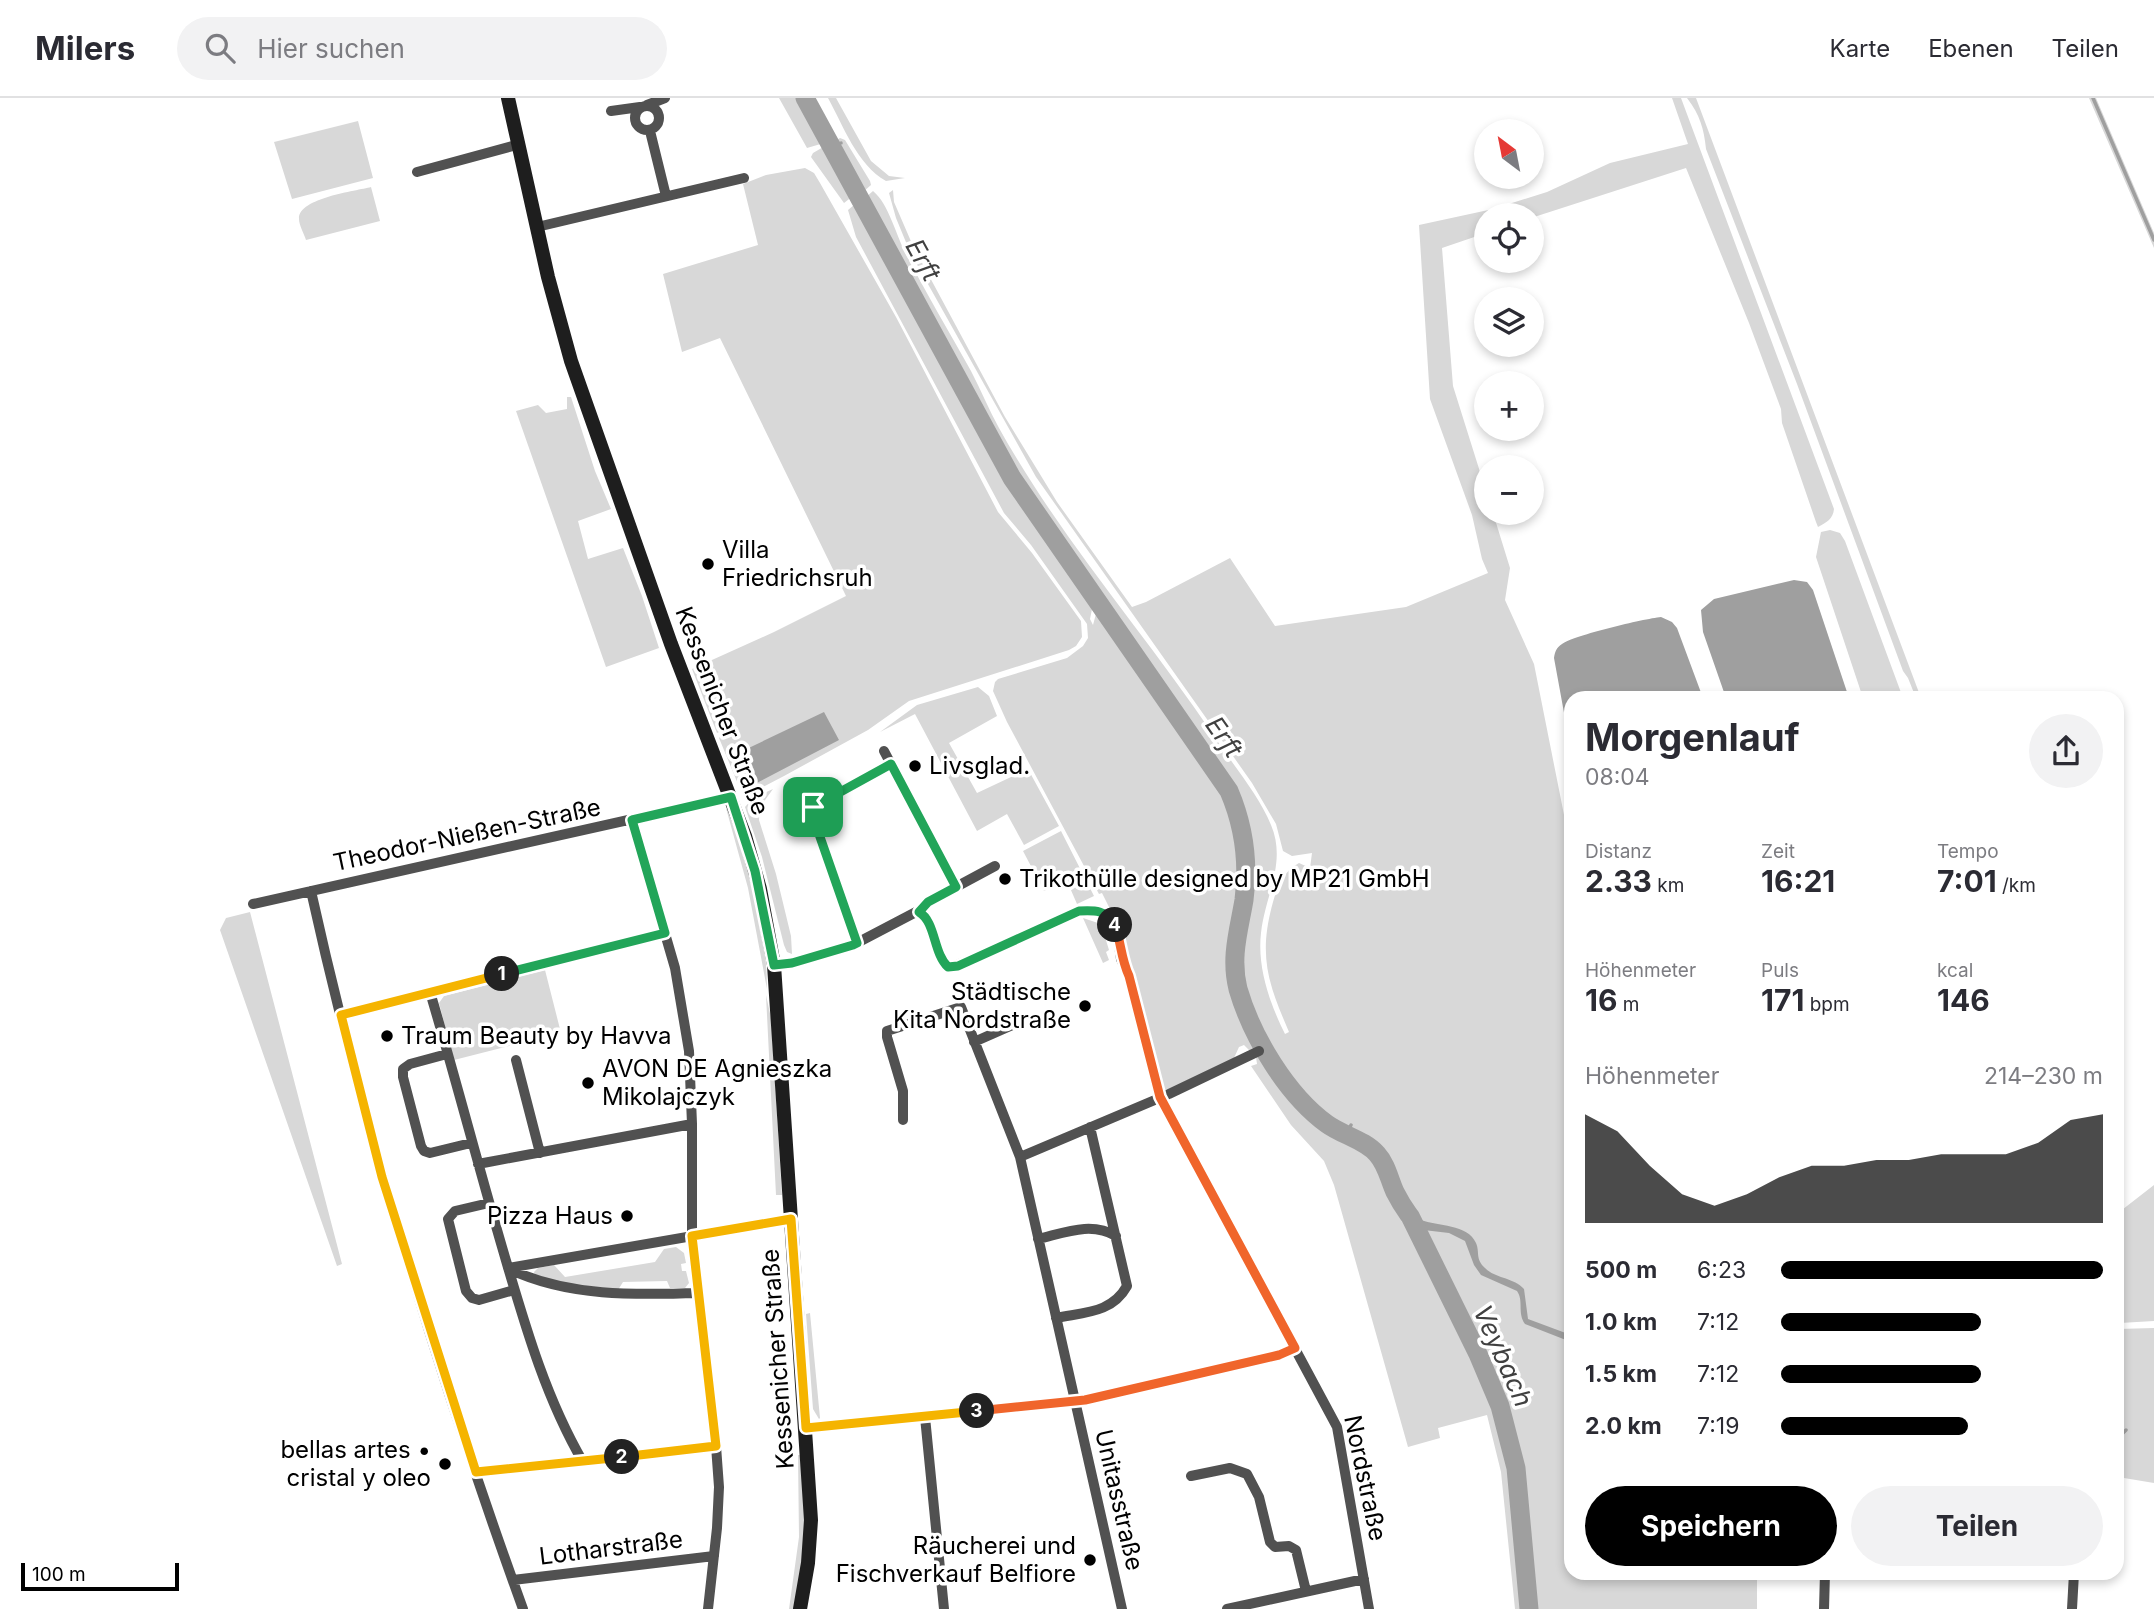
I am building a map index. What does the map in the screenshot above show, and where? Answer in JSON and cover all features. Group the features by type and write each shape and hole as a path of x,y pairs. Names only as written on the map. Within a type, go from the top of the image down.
{"main road":[{"name":"Kessenicher Straße","path":"508,98 558,317 594,431 680,667 731,797 755,871 774,965 811,1531 800,1609"}],"street":[{"path":"611,111 644,106 665,98"},
{"path":"644,106 656,109 656,127 650,131 641,130 635,116 644,106"},
{"path":"650,131 666,196"},
{"path":"417,172 520,144"},
{"path":"537,227 744,178"},
{"path":"884,751 956,887"},
{"path":"857,943 812,810 816,804 891,764"},
{"name":"Theodor-Nießen-Straße","path":"253,904 731,797"},
{"path":"632,820 679,985 686,1022 692,1124 692,1236 716,1446 718,1496 708,1609"},
{"path":"774,965 792,963 857,943 906,916 919,912 928,902 995,866"},
{"path":"311,891 382,1177 476,1472 523,1609"},
{"name":"Nordstraße","path":"919,912 925,917 944,964 950,968 1079,911 1098,910 1111,918 1116,926 1121,959 1129,976 1160,1097 1336,1427 1369,1609"},
{"path":"341,1015 665,933"},
{"path":"430,992 514,1290 552,1403 583,1462"},
{"name":"Unitasstraße","path":"904,1120 903,1091 887,1031 892,1027 961,1007 1020,1157 1122,1609"},
{"path":"974,1042 1019,1022"},
{"path":"1020,1157 1259,1051"},
{"path":"447,1054 410,1064 403,1069 421,1146 424,1152 430,1153 471,1143"},
{"path":"516,1060 540,1153"},
{"path":"478,1164 692,1124"},
{"path":"1056,1318 1111,1306 1127,1286 1090,1127"},
{"path":"489,1203 455,1211 448,1219 466,1291 472,1298 479,1300 514,1290"},
{"path":"508,1268 791,1219"},
{"path":"1038,1239 1092,1227 1115,1236"},
{"path":"508,1268 532,1280 589,1291 699,1293"},
{"path":"806,1428 1075,1401 1279,1355 1295,1348"},
{"path":"925,1417 944,1609"},
{"path":"476,1472 716,1446"},
{"path":"1191,1476 1230,1468 1247,1474 1259,1497 1269,1541 1275,1547 1289,1546 1296,1550 1306,1591"},
{"name":"Lotharstraße","path":"513,1580 714,1556"},
{"path":"1227,1609 1364,1579"},
{"path":"1824,1609 1825,1580"},
{"path":"2073,1609 2074,1580"}],"shaded area":[{"path":"779,98 800,98 824,143 807,148"},
{"path":"828,98 836,98 871,161 889,176 905,178 886,181 867,165 852,144"},
{"path":"1672,98 1681,98 1834,509 1831,518 1818,527 1782,423 1781,409 1686,168 1544,214 1544,203 1512,203 1547,192 1610,163 1688,144"},
{"path":"1687,98 1696,98 1918,691 1913,691 1903,671 1797,384 1706,149 1701,122"},
{"path":"2089,98 2096,98 2154,233 2154,248"},
{"path":"358,121 373,178 292,199 274,142"},
{"path":"840,138 845,140 870,181 871,185 863,192 836,147 842,145 841,141 833,142"},
{"path":"825,146 853,196 844,203 811,157"},
{"path":"805,168 814,173 896,317 998,512 1032,553 1081,621 1082,637 1076,646 1069,650 909,701 868,730 784,776 757,790 744,791 738,784 692,669 846,596 720,338 682,352 663,274 758,245 743,184 766,175"},
{"path":"371,187 380,221 306,240 299,219 301,212 308,206 329,197"},
{"path":"893,190 894,202 913,246 1005,417 1057,502 1132,607 1230,558 1275,626 1406,607 1488,573 1474,525 1497,525 1510,568 1505,600 1534,664 1564,815 1564,1580 1757,1580 1757,1609 1515,1609 1501,1472 1487,1415 1438,1428 1440,1438 1408,1447 1334,1185 1324,1161 1291,1125 1251,1066 1257,1064 1256,1057 1244,1045 1239,1047 1234,1058 1162,1090 1131,964 1113,916 1007,722 993,691 998,679 1067,658 1083,646 1088,638 1087,624 1031,545 1004,513 856,237 848,210 854,205 860,208 917,318 1001,468 1093,604 1090,619 1093,625 1097,610 1196,746 1222,789 1235,820 1242,866 1229,952 1230,977 1242,1014 1260,1048 1267,1044 1248,1005 1239,963 1250,890 1251,862 1245,819 1236,792 1016,477 865,198 873,191 884,204 907,256 971,371 999,428 1048,508 1187,697 1266,814 1277,853 1274,879 1263,919 1261,959 1270,998 1285,1034 1289,1032 1271,984 1266,938 1275,896 1282,880 1289,870 1299,863 1310,868 1312,853 1292,856 1283,851 1276,824 1252,783 1036,477 910,252 889,193"},
{"path":"1474,213 1474,237 1442,248 1453,386 1475,455 1474,524 1430,399 1419,225"},
{"path":"567,397 571,397 595,471 611,509 578,521 588,559 623,548 659,648 606,667 516,411 538,405 546,413 567,409"},
{"path":"1830,530 1840,533 1845,541 1900,691 1861,691 1816,557 1821,532"},
{"path":"1794,580 1807,582 1813,590 1847,691 1724,691 1703,632 1701,610 1714,599"},
{"path":"1661,617 1672,622 1677,628 1700,691 1564,691 1564,713 1554,658 1557,649 1569,640"},
{"path":"978,687 989,696 997,716 949,743 977,793 1028,769 1059,826 1024,845 1007,814 977,831 915,714 880,732 917,705"},
{"path":"824,712 839,740 745,787 734,759 736,754"},
{"path":"773,789 760,807 759,820 776,874 791,936 792,954 787,952 784,945 762,857 745,807 753,798"},
{"path":"726,808 731,813 756,900 764,944 767,989 748,888"},
{"path":"1061,831 1094,896 1077,904 1067,881 1044,891 1023,851"},
{"path":"250,912 342,1264 337,1266 220,930 226,918"},
{"path":"1083,918 1101,924 1109,950 1106,952 1109,960 1103,963"},
{"path":"545,970 561,1033 454,1060 439,1003 444,996"},
{"path":"766,995 771,1018 782,1195 776,1195"},
{"path":"2154,1185 2154,1321 2124,1323 2124,1208"},
{"path":"1396,1193 1421,1220 1466,1232 1476,1243 1480,1262 1485,1268 1524,1289 1528,1319 1564,1332 1564,1339 1525,1324 1517,1291 1481,1275 1465,1241 1449,1233 1415,1229 1395,1206"},
{"path":"676,1247 684,1253 686,1263 681,1264 682,1271 686,1271 689,1283 685,1288 670,1288 667,1281 623,1282 618,1290 564,1283 535,1275 534,1272 538,1268 554,1265 565,1277 655,1262 664,1249"},
{"path":"810,1313 819,1419 813,1409 806,1314"},
{"path":"2154,1328 2154,1483 2124,1478 2124,1329"},
{"path":"798,1455 804,1498 805,1552 795,1609 789,1609 799,1537"}],"waterway":[{"name":"Erft","path":"805,98 1012,478 1229,791 1242,831 1246,871 1235,955 1236,977 1244,1007 1262,1045 1285,1081 1312,1112 1377,1154 1409,1215"},
{"path":"2093,98 2154,240"},
{"path":"831,145 841,143"},
{"path":"1346,1135 1351,1125"},
{"name":"Veybach","path":"1410,1216 1478,1354 1500,1406 1516,1468 1529,1609"}],"place":[{"name":"Villa Friedrichsruh","path":"708,564"},
{"name":"Livsglad.","path":"915,766"},
{"name":"Trikothülle designed by MP21 GmbH","path":"1005,879"},
{"name":"Städtische Kita Nordstraße","path":"1085,1006"},
{"name":"Traum Beauty by Havva","path":"387,1036"},
{"name":"AVON DE Agnieszka Mikolajczyk","path":"588,1083"},
{"name":"Pizza Haus","path":"627,1216"},
{"name":"bellas artes • cristal y oleo","path":"445,1464"},
{"name":"Räucherei und Fischverkauf Belfiore","path":"1090,1560"}],"route":[{"path":"891,764 956,887 928,902 919,912 925,917 944,964 950,968 1079,911 1098,910 1111,918 1116,926 1121,959 1129,976 1160,1097 1295,1348 1279,1355 1085,1400 806,1428 791,1219 776,1221 692,1236 716,1446 476,1472 382,1177 341,1015 665,933 632,820 731,797 755,871 770,934 774,965 792,963 853,945 857,943 812,814 813,807 891,764"}]}
